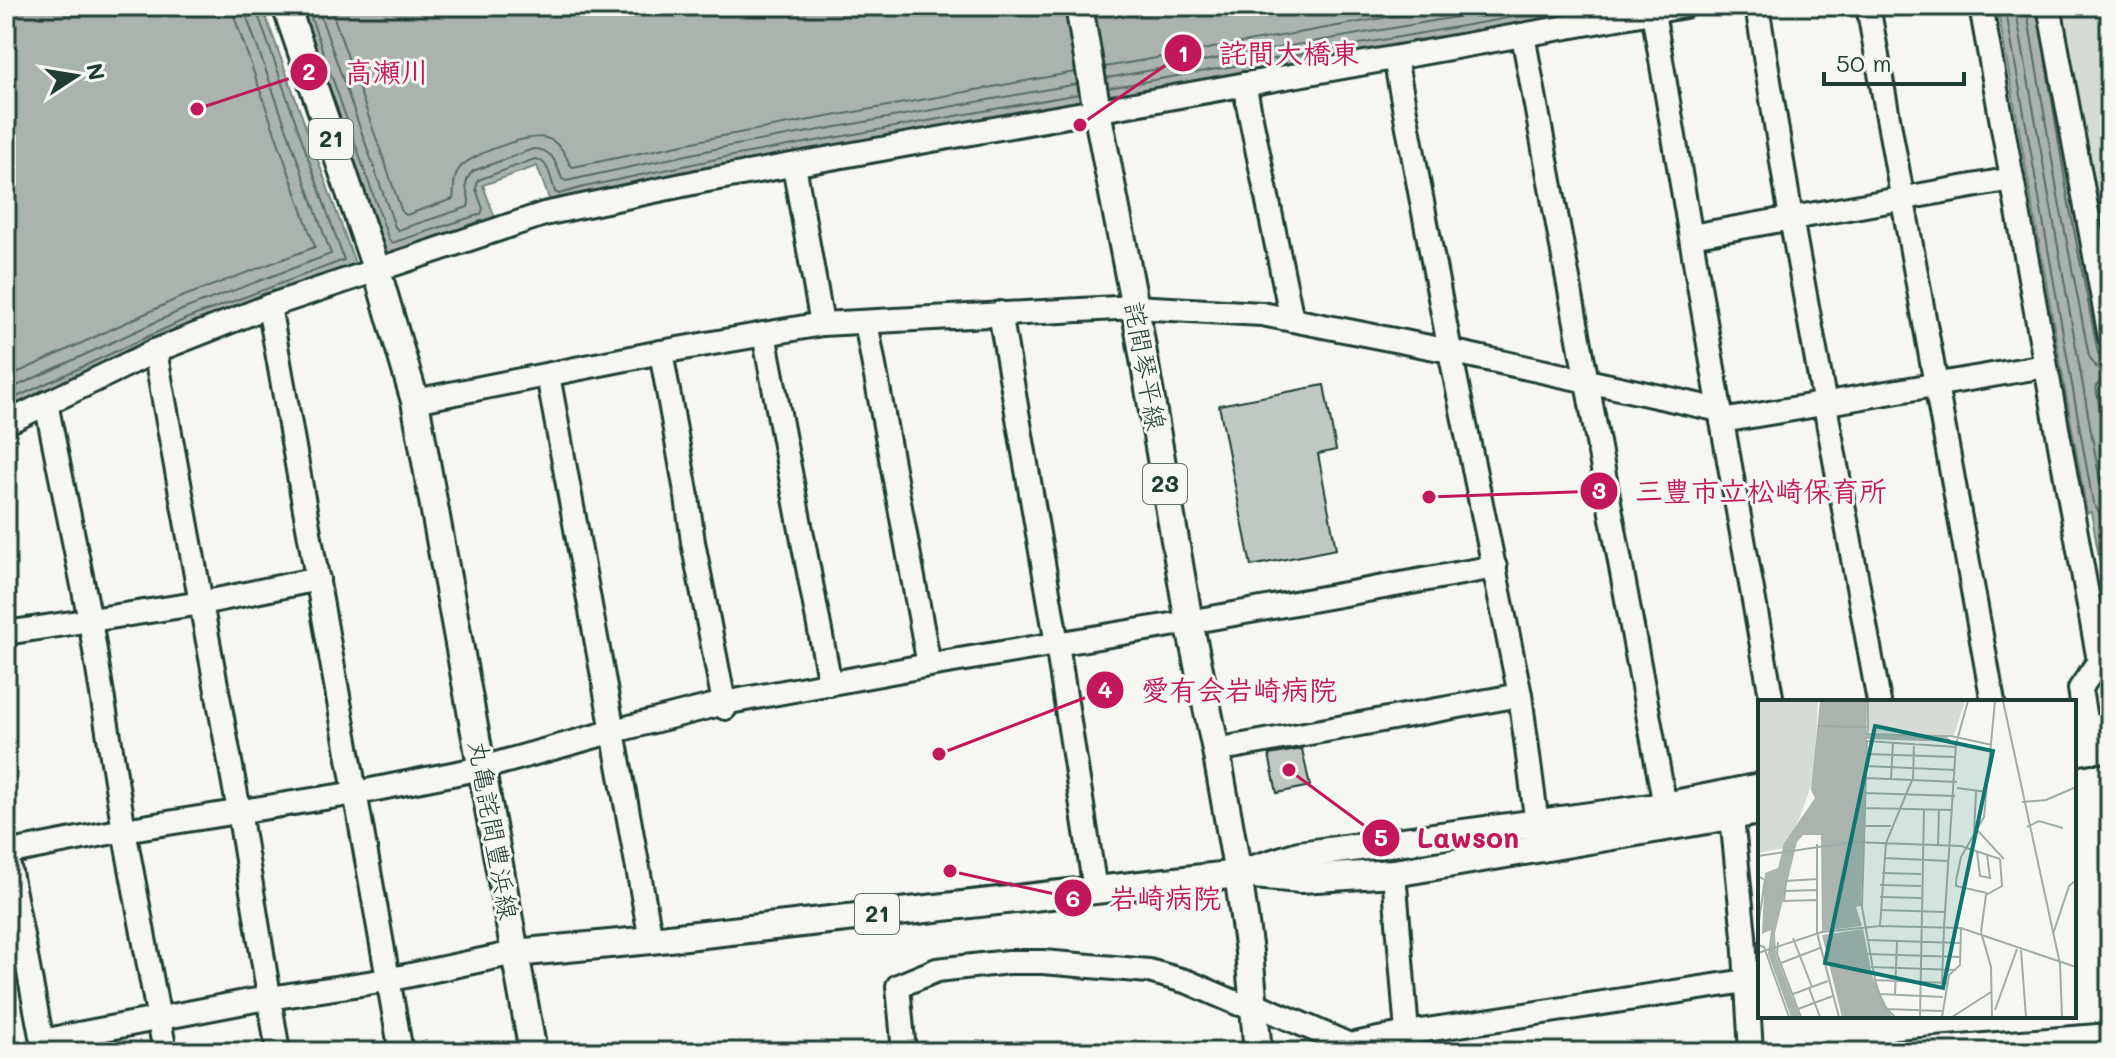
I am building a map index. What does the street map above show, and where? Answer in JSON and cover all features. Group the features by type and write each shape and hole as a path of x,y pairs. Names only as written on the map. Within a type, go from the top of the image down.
{"main road":[{"name":"丸亀詫間豊浜線","path":"286,6 377,271 415,401 515,953 1238,874 1299,855 1665,806 1758,787"},
{"name":"23","path":"1079,6 1096,103"},
{"name":"詫間琴平線","path":"1096,103 1135,307 1189,622 1238,874 1249,952 1256,1052"},
{"name":"丸亀詫間豊浜線","path":"1238,874 1301,879 1394,873 1758,811"},
{"path":"515,953 533,1052"}],"street":[{"path":"6,423 155,351 269,306 544,214 1096,103 1244,84 1685,6"},
{"path":"1757,6 1823,404 1879,700"},
{"path":"1868,6 1993,700"},
{"path":"1981,6 2099,661 2080,689 2091,740"},
{"path":"2049,6 2110,337"},
{"path":"1653,12 1772,700"},
{"path":"1523,35 1665,806"},
{"path":"1395,58 1450,351 1520,695 1537,824"},
{"path":"1244,84 1292,320"},
{"path":"794,165 822,324"},
{"path":"1691,236 2012,179"},
{"path":"269,306 401,1052"},
{"path":"415,401 661,352 822,324 1135,307 1262,314 1450,351 1721,415 1823,404 2045,366"},
{"path":"1000,313 1057,644 1095,890"},
{"path":"866,322 929,665"},
{"path":"764,334 830,684"},
{"path":"155,351 239,811 278,1052"},
{"path":"661,352 693,542 725,705"},
{"path":"548,375 651,940"},
{"path":"46,403 90,620 124,830 165,1052"},
{"path":"515,953 387,980 269,998 158,1020 43,1047 6,852 356,793 482,768 614,731 725,705 929,665 1495,567"},
{"path":"6,633 202,603 318,579"},
{"path":"1216,750 1520,695"},
{"path":"1732,817 1751,1052"},
{"path":"1394,873 1407,1033"},
{"path":"904,1052 898,986 937,970 1009,962 1110,966 1169,975 1239,1004 1253,1003 1358,1048 1407,1033 1746,981"},
{"path":"1898,1052 2110,1035"}],"shaded area":[{"path":"2062,6 2110,6 2110,277"}],"water":[{"path":"31,6 262,6 356,266 6,411 6,17"},
{"path":"298,6 1621,6 722,166 551,204 537,166 483,185 495,218 385,254"},
{"path":"1997,6 2044,6 2076,198 2110,372 2110,619 2091,512 2087,513"}],"building":[{"path":"1324,385 1336,450 1318,454 1336,549 1251,566 1219,405"},
{"path":"1302,749 1310,786 1277,793 1269,755"}],"place":[{"name":"高瀬川","path":"197,109"},
{"name":"詫間大橋東","path":"1080,125"},
{"name":"三豊市立松崎保育所","path":"1429,497"},
{"name":"愛有会岩崎病院","path":"939,754"},
{"name":"Lawson","path":"1289,770"},
{"name":"岩崎病院","path":"950,871"}]}
